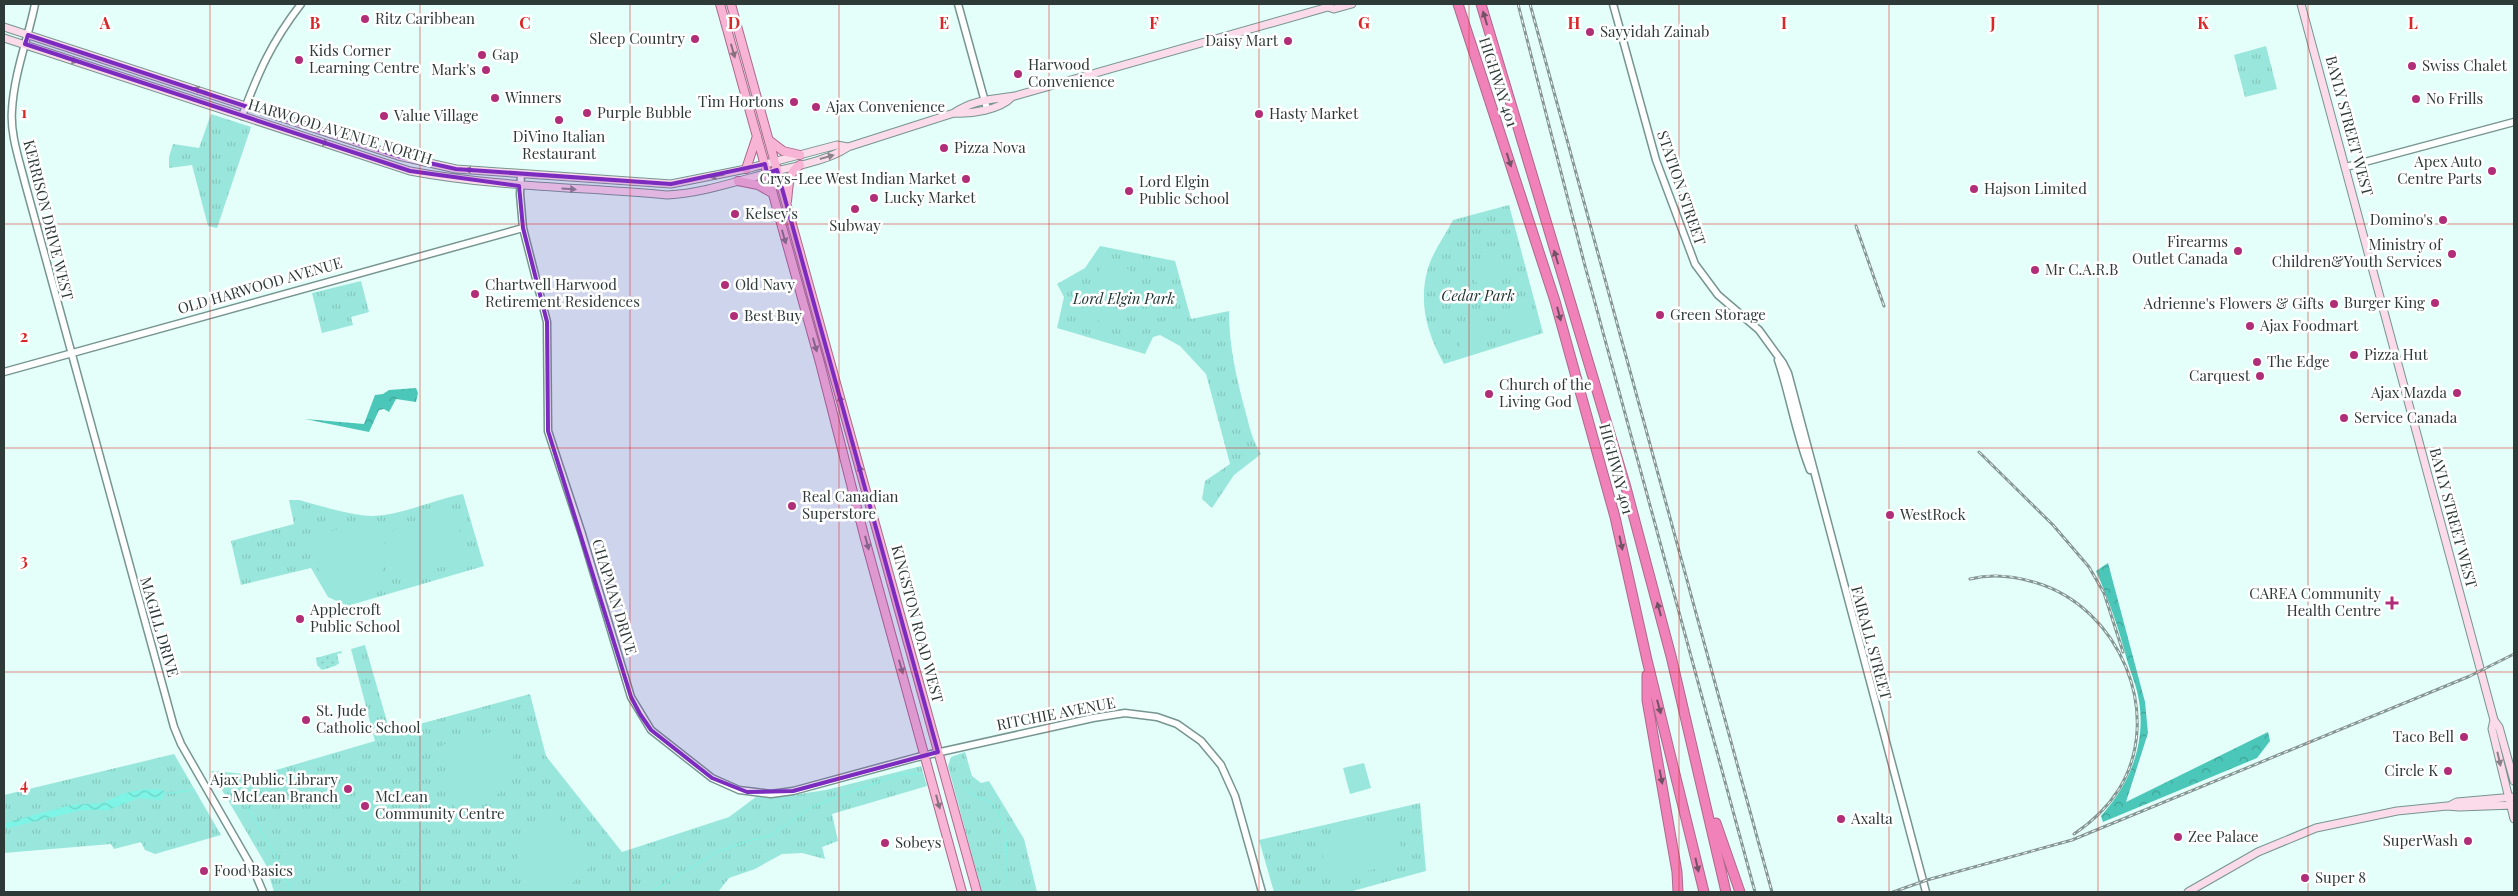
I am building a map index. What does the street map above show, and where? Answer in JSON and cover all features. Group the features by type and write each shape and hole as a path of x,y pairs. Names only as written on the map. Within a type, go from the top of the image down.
{"highway":[{"name":"HIGHWAY 401","path":"1458,4 1555,301 1615,517 1647,660 1704,892"},
{"name":"HIGHWAY 401","path":"1481,4 1625,484 1699,768 1726,892"},
{"path":"1647,660 1647,700 1672,844 1678,892"},
{"path":"1699,768 1740,892"}],"main road":[{"name":"KINGSTON ROAD WEST","path":"720,4 962,892"},
{"name":"KINGSTON ROAD WEST","path":"731,4 977,892"},
{"path":"765,164 837,145 848,147 954,113 963,106 1006,96 1012,97 1330,6 1334,9 1352,4"},
{"name":"BAYLY STREET WEST","path":"2301,4 2494,720 2499,727 2514,781"},
{"name":"HARWOOD AVENUE NORTH","path":"4,27 398,156 456,169 671,184 746,170 765,164"},
{"name":"HARWOOD AVENUE NORTH","path":"4,38 410,171 455,180 667,195 689,194 800,165 839,153 848,147"},
{"path":"954,113 966,114 987,109 1007,103 1012,97"},
{"path":"746,170 757,136"},
{"path":"769,140 783,151 800,155"},
{"path":"787,205 789,177 794,168 800,165"},
{"path":"738,182 758,185 772,193"},
{"name":"BAYLY STREET WEST","path":"2494,720 2492,729 2511,797 2514,819"},
{"path":"2451,806 2457,802 2511,797"},
{"path":"2188,892 2258,852 2316,828 2397,811 2451,806 2459,808 2512,806"}],"street":[{"name":"KERRISON DRIVE WEST","path":"35,4 24,44 13,98 12,124 22,173 70,353"},
{"path":"242,116 260,68 278,34 300,4"},
{"path":"958,4 987,109"},
{"name":"STATION STREET","path":"1613,4 1656,160 1695,264 1718,296 1758,330 1775,352 1788,373 1796,399"},
{"path":"2346,167 2514,122"},
{"name":"CHAPMAN DRIVE","path":"521,174 523,228 547,322 548,430 585,544 631,698 640,714 652,730 712,778 728,787 747,792 770,794 793,790 926,755"},
{"name":"OLD HARWOOD AVENUE","path":"4,372 523,228"},
{"name":"STATION STREET","path":"1775,352 1785,381 1798,436 1815,480"},
{"name":"MAGILL DRIVE","path":"70,353 177,736 255,873 263,892"},
{"name":"FAIRALL STREET","path":"1796,399 1815,480 1926,892"},
{"name":"RITCHIE AVENUE","path":"926,755 1050,726 1125,713 1157,717 1177,724 1202,741 1215,756 1223,770 1235,796 1262,892"}],"highlighted area":[{"path":"28,35 398,156 456,169 671,184 765,164 767,173 777,170 938,752 793,791 747,792 712,778 651,730 631,697 548,431 547,322 523,228 519,186 410,171 25,44"}],"green space":[{"path":"2266,46 2277,89 2245,97 2234,55"},
{"path":"211,114 251,127 217,228 208,226 192,165 169,168 169,157 173,144 199,148"},
{"name":"Cedar Park","path":"1509,205 1543,333 1444,364 1433,341 1424,305 1425,281 1430,262 1453,220"},
{"name":"Lord Elgin Park","path":"1100,246 1175,261 1191,319 1229,311 1230,336 1236,373 1251,432 1261,454 1234,475 1212,508 1202,499 1205,481 1230,464 1206,374 1180,346 1160,335 1153,337 1145,354 1057,328 1064,297 1057,284 1085,268"},
{"path":"1484,256 1500,268 1497,280 1494,284 1487,287 1478,284 1471,277"},
{"path":"1104,259 1130,270 1107,324 1081,313"},
{"path":"361,281 369,312 351,317 353,325 322,333 312,293"},
{"path":"1167,288 1171,293 1174,314 1154,319 1148,313 1149,295 1157,289"},
{"path":"1526,304 1530,307 1539,332 1522,338 1515,338 1509,326 1509,317 1515,310"},
{"path":"1469,323 1477,324 1484,335 1486,348 1461,350 1456,329"},
{"path":"416,388 418,393 416,402 396,399 389,412 384,409 379,410 369,432 305,419 364,424 375,395 383,394 389,390"},
{"path":"463,494 484,566 347,606 328,597 311,568 241,585 231,541 294,524 289,500 299,500 345,512 372,516 395,513"},
{"path":"454,512 468,559 398,580 384,533"},
{"path":"379,522 389,560 367,595 346,602 330,593 320,574 309,539 311,535"},
{"path":"2108,563 2145,702 2148,733 2126,802 2268,732 2270,741 2257,758 2103,822 2101,816 2120,791 2134,763 2138,748 2141,717 2135,685 2121,637 2096,571"},
{"path":"365,645 390,732 530,694 546,756 622,852 729,817 756,797 772,798 826,790 921,766 927,786 832,814 838,841 822,847 825,859 802,853 782,854 755,869 729,878 718,892 274,892 266,865 211,771 259,775 375,741 351,649"},
{"path":"341,651 342,653 337,654 339,663 335,666 322,670 317,665 316,658"},
{"path":"507,728 513,748 513,764 505,785 498,794 480,806 457,813 441,748 443,745"},
{"path":"965,752 972,776 981,783 989,781 1024,839 1037,892 982,892 948,766 951,757"},
{"path":"174,754 221,835 155,854 145,850 141,842 114,849 111,844 4,853 4,795"},
{"path":"1364,763 1371,788 1350,794 1343,768"},
{"path":"1420,803 1426,871 1349,892 1274,892 1259,840"},
{"path":"551,808 592,862 592,865 563,892 527,892 521,880 519,868 521,846 533,825"},
{"path":"1394,819 1404,862 1329,880 1318,837"},
{"path":"343,869 346,875 354,872 359,887 349,889 345,883 330,887 326,892 322,892 320,887 323,883 319,881 320,877"}],"water":[{"path":"146,789 164,790 162,800 138,798 109,810 82,810 4,829 4,823 71,805 102,803 125,793"}],"waterway":[{"path":"651,892 717,852 751,840 770,836 810,808 902,774 919,774"},
{"path":"216,785 225,783 235,786 278,860"},
{"path":"966,787 973,794 992,804 1000,815 1006,836 1008,892"},
{"path":"162,794 194,790"},
{"path":"283,870 291,892"}],"railway":[{"path":"1518,4 1585,266 1755,892"},
{"path":"1530,4 1772,892"},
{"path":"1856,226 1884,306"},
{"path":"1979,452 2053,525 2089,567 2104,593 2123,652"},
{"path":"1970,579 1987,576 2012,577 2037,583 2066,596 2091,615 2111,639 2126,667 2135,697 2137,729 2132,760 2119,789 2109,802 2093,819 2074,834"},
{"path":"1893,892 1927,880 2072,840 2470,676 2514,654"}],"place":[{"name":"Ritz Caribbean","path":"365,19"},
{"name":"Sayyidah Zainab","path":"1590,32"},
{"name":"Sleep Country","path":"695,39"},
{"name":"Daisy Mart","path":"1288,41"},
{"name":"Gap","path":"482,55"},
{"name":"Kids Corner Learning Centre","path":"299,60"},
{"name":"Swiss Chalet","path":"2412,66"},
{"name":"Mark's","path":"486,70"},
{"name":"Harwood Convenience","path":"1018,74"},
{"name":"Winners","path":"495,98"},
{"name":"No Frills","path":"2416,99"},
{"name":"Tim Hortons","path":"794,102"},
{"name":"Ajax Convenience","path":"816,107"},
{"name":"Purple Bubble","path":"587,113"},
{"name":"Hasty Market","path":"1259,114"},
{"name":"Value Village","path":"384,116"},
{"name":"DiVino Italian Restaurant","path":"559,120"},
{"name":"Pizza Nova","path":"944,148"},
{"name":"Apex Auto Centre Parts","path":"2492,171"},
{"name":"Crys-Lee West Indian Market","path":"966,179"},
{"name":"Hajson Limited","path":"1974,189"},
{"name":"Lord Elgin Public School","path":"1129,191"},
{"name":"Lucky Market","path":"874,198"},
{"name":"Subway","path":"855,209"},
{"name":"Kelsey's","path":"735,214"},
{"name":"Domino's","path":"2443,220"},
{"name":"Firearms Outlet Canada","path":"2238,251"},
{"name":"Ministry of Children&Youth Services","path":"2452,254"},
{"name":"Mr C.A.R.B","path":"2035,270"},
{"name":"Old Navy","path":"725,285"},
{"name":"Chartwell Harwood Retirement Residences","path":"475,294"},
{"name":"Burger King","path":"2435,303"},
{"name":"Adrienne's Flowers & Gifts","path":"2334,304"},
{"name":"Green Storage","path":"1660,315"},
{"name":"Best Buy","path":"734,316"},
{"name":"Ajax Foodmart","path":"2250,326"},
{"name":"Pizza Hut","path":"2354,355"},
{"name":"The Edge","path":"2257,362"},
{"name":"Carquest","path":"2260,376"},
{"name":"Ajax Mazda","path":"2457,393"},
{"name":"Church of the Living God","path":"1489,394"},
{"name":"Service Canada","path":"2344,418"},
{"name":"Real Canadian Superstore","path":"792,506"},
{"name":"WestRock","path":"1890,515"},
{"name":"CAREA Community Health Centre","path":"2392,603"},
{"name":"Applecroft Public School","path":"300,619"},
{"name":"St. Jude Catholic School","path":"306,720"},
{"name":"Taco Bell","path":"2464,737"},
{"name":"Circle K","path":"2448,771"},
{"name":"Ajax Public Library - McLean Branch","path":"348,789"},
{"name":"McLean Community Centre","path":"365,806"},
{"name":"Axalta","path":"1841,819"},
{"name":"Zee Palace","path":"2178,837"},
{"name":"SuperWash","path":"2468,841"},
{"name":"Sobeys","path":"885,843"},
{"name":"Food Basics","path":"204,871"},
{"name":"Super 8","path":"2305,878"}]}
